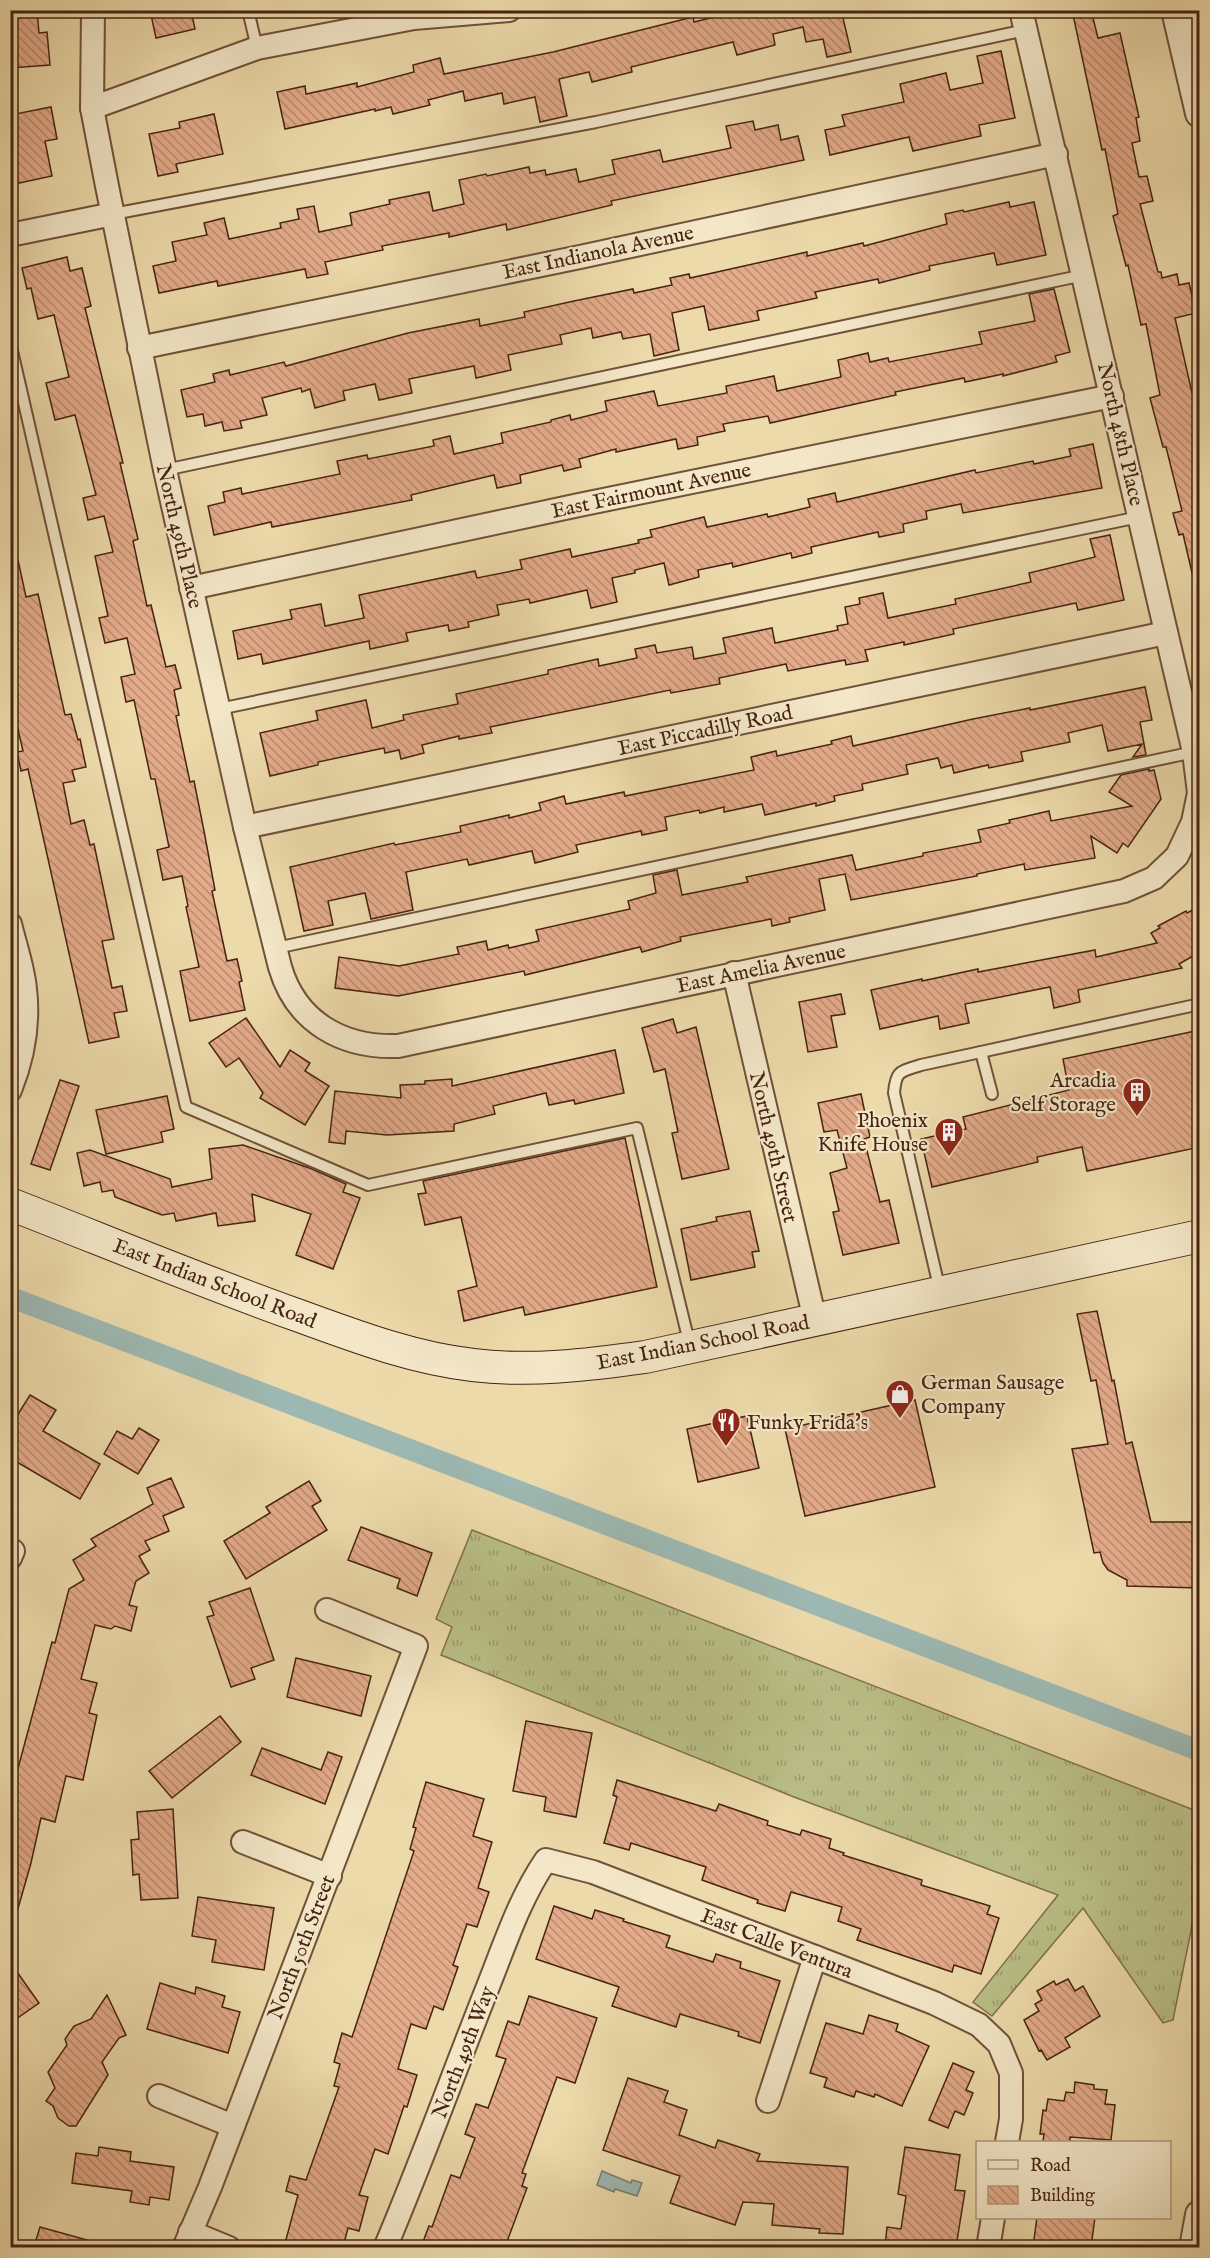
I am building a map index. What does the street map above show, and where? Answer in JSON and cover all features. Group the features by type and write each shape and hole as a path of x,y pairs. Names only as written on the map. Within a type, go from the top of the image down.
{"main road":[{"name":"East Indian School Road","path":"10,1204 265,1304 369,1341 447,1361 517,1367 578,1365 645,1357 1200,1236"}],"street":[{"name":"North 49th Place","path":"93,10 92,108 139,348 245,827 285,984 293,999 308,1015 336,1035"},
{"path":"92,108 257,48 412,14 509,10"},
{"path":"1176,10 1200,113"},
{"name":"North 48th Place","path":"1024,20 1194,752 1199,793 1193,822 1177,856"},
{"name":"East Indianola Avenue","path":"139,348 580,257 1056,154"},
{"path":"10,235 113,214"},
{"name":"East Fairmount Avenue","path":"191,588 556,510 1112,396"},
{"name":"East Piccadilly Road","path":"245,827 1166,633"},
{"name":"East Amelia Avenue","path":"336,1035 380,1047 398,1046 1124,891 1155,878 1177,856"},
{"path":"10,924 25,988 24,1043 16,1057 10,1090"},
{"name":"North 49th Street","path":"734,973 814,1320"},
{"name":"North 50th Street","path":"187,2240 210,2187 330,1876 416,1646 327,1610"},
{"path":"243,1842 330,1876"},
{"name":"East Calle Ventura","path":"546,1860 593,1872 934,2003 979,2025 999,2044 1011,2073 1011,2119 1007,2141"},
{"name":"North 49th Way","path":"385,2247 418,2170 461,2053 529,1885 546,1860"},
{"path":"768,2101 815,1957"},
{"path":"159,2096 233,2126"},
{"path":"988,2247 993,2219"},
{"path":"187,2240 229,2247"}],"lane":[{"path":"248,10 257,48"},
{"path":"113,214 596,122 1024,20"},
{"path":"165,470 1084,275"},
{"path":"10,342 186,1107 368,1185 637,1128 691,1348"},
{"path":"219,709 1139,517"},
{"path":"276,948 1194,752"},
{"path":"940,1292 894,1093 896,1077 900,1072 921,1065 1200,1004"},
{"path":"981,1052 992,1094"}],"green space":[{"path":"1188,11 1199,11 1199,61"},
{"path":"472,1530 1199,1812 1199,1891 1173,2020 1163,2023 1083,1908 992,2016 973,2002 1058,1895 794,1797 441,1655 452,1627 436,1619"}],"water":[{"path":"602,2171 631,2183 632,2180 642,2183 637,2196 615,2189 614,2192 597,2185"}],"building":[{"path":"10,10 37,10 39,33 47,32 50,65 10,68"},
{"path":"150,10 191,10 195,29 156,38"},
{"path":"742,10 845,10 846,17 843,18 851,52 827,57 823,39 806,42 803,27 773,34 775,45 737,55 733,42 631,67 632,72 592,82 589,72 559,79 567,116 540,122 535,97 504,104 502,93 465,101 463,91 428,100 430,105 393,114 391,107 375,111 375,109 285,129 277,92 305,86 306,94 357,83 357,87 414,72 413,65 440,58 444,74 553,52 693,17 694,22"},
{"path":"1072,10 1091,10 1098,38 1120,33 1139,117 1136,118 1140,141 1132,143 1139,177 1147,176 1153,201 1140,204 1158,272 1161,272 1162,278 1177,274 1179,285 1189,283 1196,313 1175,318 1200,428 1200,577 1193,577 1183,534 1179,535 1173,513 1182,511 1166,447 1163,447 1150,398 1160,395 1146,324 1141,325 1128,265 1126,266 1113,216 1118,214"},
{"path":"1001,51 1015,118 979,125 981,136 913,151 909,137 830,155 825,130 845,126 842,115 904,102 900,84 946,73 950,90 983,83 977,56"},
{"path":"51,107 57,139 45,141 52,176 10,185 10,115"},
{"path":"214,114 223,154 176,164 178,172 158,176 149,134 180,128 179,122"},
{"path":"753,121 755,130 778,125 781,140 798,136 804,160 611,201 612,205 507,230 506,224 449,237 449,233 382,246 383,250 325,262 328,274 307,278 305,269 218,286 217,281 159,293 153,266 176,261 172,242 207,235 204,223 224,218 229,239 281,228 280,223 299,219 297,209 314,206 319,232 352,225 350,213 390,204 389,200 429,192 433,211 464,204 459,180 529,167 530,173 545,170 546,175 576,169 579,182 615,174 612,160 660,150 663,162 731,148 726,126"},
{"path":"1009,202 1010,207 1034,202 1046,255 997,265 994,253 929,266 930,270 879,283 878,279 815,292 817,298 757,311 759,320 709,330 704,306 672,313 679,350 654,356 650,334 623,339 621,332 593,338 591,328 560,335 562,344 508,355 511,370 476,378 474,366 409,379 412,393 379,400 375,384 343,391 345,400 315,408 310,389 302,392 301,388 262,398 267,415 240,421 242,428 224,431 222,422 205,426 203,414 187,417 181,390 215,382 213,374 229,370 230,375 284,362 286,366 408,333 479,319 480,326 525,317 524,312 574,301 633,289 634,293 672,285 670,278 689,274 690,278 807,252 807,256 863,243 864,246 947,224 945,214"},
{"path":"67,257 70,271 82,268 91,306 85,308 123,463 120,463 138,539 133,541 147,606 151,605 166,667 175,665 181,688 174,690 179,715 176,716 190,782 194,781 215,890 212,891 227,961 237,959 242,981 239,982 245,1010 190,1021 180,971 199,967 182,876 163,880 157,850 169,847 155,779 151,779 134,700 126,702 121,677 135,674 127,638 105,643 99,618 108,616 95,556 113,552 104,516 88,520 83,498 96,495 75,415 55,420 46,383 69,377 54,315 38,319 31,288 27,289 22,268"},
{"path":"1054,289 1070,352 1055,356 1057,362 1003,376 1003,374 965,382 964,378 895,392 896,395 770,423 768,416 723,424 725,431 697,437 698,445 678,449 676,439 616,452 616,449 579,459 581,467 564,471 562,465 520,475 521,483 497,488 494,475 411,495 412,500 272,527 271,522 214,535 208,506 225,502 223,492 241,488 242,494 340,474 337,461 367,455 368,459 434,446 433,440 450,436 454,454 503,443 501,433 551,422 551,420 570,415 571,420 607,411 605,401 654,391 658,406 727,393 726,386 774,376 777,391 841,377 838,360 868,353 870,362 888,358 889,362 982,344 979,332 1035,321 1029,294"},
{"path":"1093,444 1102,488 963,513 961,504 926,511 927,519 903,524 904,532 879,537 878,532 811,547 812,553 792,558 791,553 733,567 732,563 698,570 699,577 669,585 664,563 612,578 617,602 591,608 587,590 530,603 529,599 497,605 499,615 468,622 469,627 449,631 448,625 406,633 408,641 370,649 369,641 263,664 261,654 238,659 233,631 292,619 290,610 321,604 325,626 364,618 359,595 475,571 477,578 522,569 520,560 570,549 572,557 639,543 638,540 652,537 650,530 704,517 707,527 767,514 768,517 810,507 808,499 835,493 837,502 975,470 976,473 1033,461 1034,464 1071,456 1069,449"},
{"path":"1110,535 1124,600 1078,610 1076,603 953,629 954,634 904,645 904,642 865,650 868,661 846,665 845,660 788,671 786,664 719,678 720,684 671,693 670,690 490,727 492,733 459,739 459,736 422,745 424,753 401,759 399,750 385,753 384,748 318,762 318,765 270,776 260,733 318,720 316,711 366,700 372,728 404,720 403,715 458,704 456,694 548,674 548,670 598,659 599,666 637,658 635,649 655,645 657,653 692,647 694,659 726,653 723,638 772,628 775,643 838,630 837,626 848,624 845,607 860,604 859,598 883,593 888,618 956,604 955,599 1031,582 1029,573 1095,557 1090,539"},
{"path":"18,560 26,597 38,594 65,715 71,714 78,740 80,739 86,767 72,770 75,781 63,783 71,824 84,820 90,845 94,844 114,939 102,941 112,988 122,986 127,1011 114,1013 119,1037 89,1043 28,769 21,771 17,752 23,751 10,685 10,561"},
{"path":"1145,687 1152,720 1140,722 1146,755 1133,757 1142,744 1108,751 1102,725 1068,733 1070,742 1021,752 1023,761 989,768 988,765 954,773 952,765 941,768 938,758 906,765 908,774 862,784 863,790 834,796 835,801 816,806 816,803 765,815 762,804 724,812 724,807 700,813 699,810 665,817 667,830 642,835 641,831 576,845 578,852 535,863 532,851 469,865 467,859 406,872 413,910 371,919 365,893 328,901 333,925 304,931 290,867 394,843 395,845 461,832 460,826 541,810 539,803 564,796 566,804 624,792 625,796 754,770 751,757 776,751 777,756 832,744 831,741 851,736 853,746 973,719"},
{"path":"1149,769 1149,771 1154,770 1161,799 1128,847 1123,843 1117,853 1091,836 1095,858 1025,870 1024,864 977,874 977,876 851,900 845,874 819,879 825,910 789,918 790,922 772,926 771,919 680,937 681,941 642,952 640,947 525,975 524,971 398,996 335,988 339,957 399,966 459,954 457,947 486,941 488,950 539,941 536,930 630,909 628,901 656,893 653,875 677,870 682,895 748,882 746,877 852,855 856,870 923,856 923,853 981,842 978,830 1010,823 1009,820 1049,811 1051,821 1132,806 1109,792 1121,775"},
{"path":"1200,906 1200,952 1179,964 1182,968 1078,990 1080,1002 1054,1008 1050,987 965,1004 969,1023 940,1029 938,1016 880,1029 871,990 978,969 978,972 1095,950 1096,957 1157,943 1151,933 1160,928 1158,926"},
{"path":"841,994 845,1014 831,1016 837,1047 808,1052 799,1002"},
{"path":"246,1018 280,1067 290,1050 310,1063 305,1071 329,1086 305,1125 260,1098 263,1093 239,1058 226,1067 209,1043"},
{"path":"673,1019 677,1033 696,1027 729,1169 682,1179 672,1133 678,1132 665,1069 654,1072 642,1028"},
{"name":"Arcadia Self Storage","path":"1200,1030 1200,1147 1087,1171 1082,1147 1037,1157 1038,1162 932,1187 921,1139 966,1129 963,1117 1069,1090 1063,1059"},
{"path":"615,1050 624,1093 575,1104 574,1100 549,1105 546,1093 493,1106 495,1114 454,1124 454,1131 387,1135 346,1131 345,1144 329,1142 335,1091 401,1098 400,1085 425,1084 425,1081 452,1079 452,1086"},
{"path":"60,1080 79,1086 50,1170 31,1164"},
{"path":"861,1094 870,1137 864,1139 880,1202 889,1200 899,1243 843,1255 833,1212 839,1211 830,1173 847,1168 837,1130 824,1132 818,1103"},
{"path":"167,1096 174,1129 161,1132 163,1142 106,1154 96,1110"},
{"path":"625,1138 657,1287 525,1315 523,1307 464,1321 458,1291 477,1286 461,1217 425,1225 418,1194 426,1193 423,1181"},
{"path":"243,1145 312,1169 346,1184 343,1192 360,1198 333,1269 296,1255 311,1214 252,1194 255,1221 218,1226 216,1213 176,1221 174,1213 162,1215 115,1197 113,1190 102,1192 100,1182 84,1186 77,1153 90,1150 170,1179 172,1187 212,1179 209,1149"},
{"path":"750,1211 759,1251 752,1252 755,1267 691,1280 681,1229 717,1221 716,1217"},
{"path":"1097,1311 1112,1381 1114,1380 1126,1444 1132,1442 1151,1522 1200,1522 1200,1588 1127,1586 1127,1580 1108,1570 1100,1552 1094,1553 1072,1449 1108,1444 1096,1380 1091,1381 1077,1314"},
{"path":"30,1395 56,1410 43,1431 100,1464 80,1499 10,1458 10,1427"},
{"path":"915,1400 935,1487 805,1516 785,1429"},
{"path":"747,1416 759,1468 698,1482 687,1429"},
{"path":"139,1428 159,1440 138,1474 104,1454 117,1431 132,1439"},
{"path":"171,1478 184,1507 163,1516 169,1531 145,1541 150,1550 139,1556 149,1573 136,1581 129,1605 137,1607 131,1631 115,1626 111,1629 95,1625 81,1679 97,1683 89,1713 97,1715 83,1780 66,1776 55,1822 41,1818 15,1919 10,1918 10,1798 52,1642 55,1643 69,1589 84,1580 73,1560 96,1546 91,1539 153,1504 147,1488"},
{"path":"309,1481 321,1501 312,1506 327,1530 246,1579 224,1541 270,1513 266,1507"},
{"path":"361,1527 432,1553 417,1596 397,1588 400,1579 348,1560"},
{"path":"250,1588 274,1660 251,1668 255,1679 231,1687 207,1617 214,1615 209,1602"},
{"path":"296,1658 371,1676 361,1716 287,1697"},
{"path":"220,1716 241,1742 172,1798 149,1771"},
{"path":"526,1721 592,1733 576,1817 544,1811 546,1797 513,1791"},
{"path":"262,1748 321,1770 328,1752 342,1757 325,1804 251,1775"},
{"path":"617,1780 716,1811 719,1804 768,1821 767,1825 800,1835 802,1830 831,1839 829,1848 844,1853 843,1855 922,1880 921,1885 990,1906 987,1914 999,1918 981,1974 954,1965 952,1972 857,1940 861,1929 838,1921 842,1907 791,1892 785,1911 757,1903 758,1900 702,1880 706,1867 631,1843 629,1850 604,1843 617,1797 613,1795"},
{"path":"426,1782 484,1799 473,1836 492,1842 478,1888 489,1892 477,1927 467,1924 453,1965 458,1967 443,2010 434,2006 426,2029 411,2024 398,2069 417,2075 388,2154 375,2149 359,2195 368,2197 359,2231 348,2228 343,2247 284,2247 298,2195 286,2191 290,2176 306,2180 339,2087 334,2086 340,2064 334,2062 342,2033 352,2037 414,1851 410,1849 416,1828 413,1827"},
{"path":"173,1809 178,1898 141,1900 139,1874 133,1875 131,1840 139,1839 137,1812"},
{"path":"198,1897 274,1908 264,1970 212,1962 216,1940 192,1936"},
{"path":"554,1906 592,1919 595,1910 624,1919 623,1921 670,1936 666,1947 713,1962 716,1954 741,1962 740,1968 780,1981 760,2043 738,2036 739,2032 680,2014 676,2027 612,2006 619,1987 536,1959"},
{"path":"10,1962 39,2003 16,2019 10,2010"},
{"path":"1068,1979 1075,1991 1083,1986 1100,2016 1065,2038 1070,2047 1047,2060 1041,2050 1039,2051 1024,2020 1039,2011 1035,2004 1042,2000 1037,1991 1054,1981 1056,1985"},
{"path":"160,1983 195,1994 196,1987 225,1996 222,2007 240,2012 228,2053 147,2029"},
{"path":"107,1995 126,2035 119,2038 102,2062 108,2075 76,2126 69,2126 58,2118 53,2106 46,2101 55,2088 48,2072 67,2045 65,2039 74,2026 91,2019"},
{"path":"529,1996 597,2018 575,2083 557,2077 522,2173 526,2174 522,2186 527,2188 505,2247 421,2247 429,2226 432,2227 451,2175 460,2178 475,2138 465,2134 476,2104 488,2108 506,2059 496,2056 508,2021 519,2025"},
{"path":"869,2015 898,2024 896,2031 929,2046 902,2106 875,2094 874,2097 856,2091 854,2097 824,2087 827,2078 810,2073 826,2023 863,2034"},
{"path":"953,2063 974,2072 966,2090 973,2093 964,2115 955,2111 948,2128 929,2120"},
{"path":"628,2078 668,2091 664,2102 687,2110 679,2135 715,2148 718,2140 760,2154 757,2161 848,2167 843,2234 819,2233 820,2229 772,2225 774,2204 743,2202 735,2225 670,2203 680,2176 603,2150"},
{"path":"1075,2082 1094,2085 1094,2089 1107,2090 1105,2104 1115,2105 1111,2140 1070,2137 1070,2141 1043,2141 1044,2134 1040,2134 1043,2110 1046,2111 1048,2099 1064,2101 1066,2092 1074,2093"},
{"path":"99,2147 131,2152 130,2161 174,2167 169,2200 150,2197 149,2205 130,2202 132,2191 72,2183 76,2153 98,2156"},
{"path":"905,2147 960,2155 955,2190 965,2191 956,2247 885,2247 887,2227 901,2229 906,2196 898,2194"},
{"path":"1037,2219 1095,2219 1091,2247 1033,2247"},
{"path":"40,2227 98,2243 97,2247 34,2247"}],"waterway":[{"path":"10,1297 1200,1751"}],"place":[{"name":"Arcadia Self Storage","path":"1137,1118"},
{"name":"Phoenix Knife House","path":"949,1158"},
{"name":"German Sausage Company","path":"900,1420"},
{"name":"Funky Frida's","path":"726,1448"}]}
